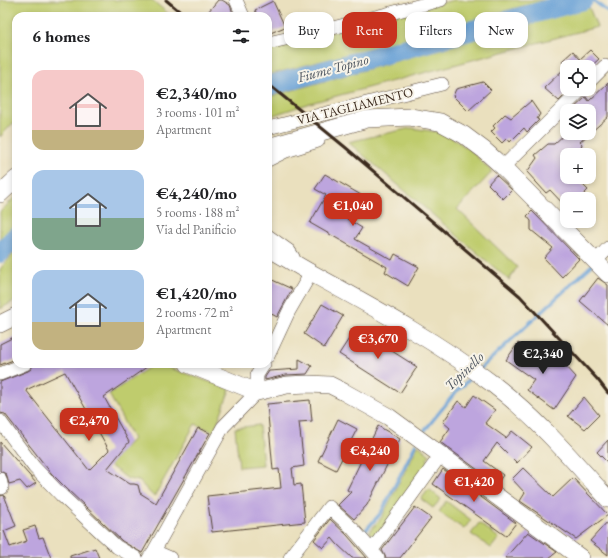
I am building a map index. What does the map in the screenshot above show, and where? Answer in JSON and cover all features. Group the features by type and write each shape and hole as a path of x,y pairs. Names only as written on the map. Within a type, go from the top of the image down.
{"main road":[{"name":"VIA TAGLIAMENTO","path":"272,145 367,119 410,117 440,122 464,134 503,167 608,274"},
{"path":"0,194 12,183"},
{"path":"272,250 354,296 440,347 495,386 538,423 608,499"},
{"path":"0,324 12,318"},
{"path":"198,368 257,392 287,385 330,385 389,417 440,456 581,558"},
{"path":"569,455 591,467 608,485"}],"street":[{"path":"236,0 241,12"},
{"path":"272,42 441,0"},
{"path":"596,75 605,66"},
{"name":"VIA TAGLIAMENTO","path":"272,127 442,84"},
{"path":"503,167 575,96"},
{"name":"VIA TAGLIAMENTO","path":"272,158 286,151 364,126 382,118"},
{"path":"272,239 289,251 305,269 272,348"},
{"path":"595,262 608,248"},
{"path":"0,374 15,368"},
{"path":"170,558 152,554 223,427 257,392 257,375 261,368"},
{"path":"0,422 34,466 61,495 117,546 136,558"},
{"path":"290,558 329,507 354,529 375,554 440,456"}],"green space":[{"path":"0,0 152,0 166,12 12,12 12,124 0,137"},
{"path":"453,0 550,0 502,12 474,12 474,20 466,22 466,12 408,12"},
{"path":"589,7 597,27 528,45 528,24"},
{"path":"405,13 405,40 397,42 397,15"},
{"path":"342,29 342,48 372,48 272,74 272,46 284,44 284,48 334,48 334,32"},
{"path":"474,39 474,48 518,48 310,103 272,116 272,96 443,48 466,48 466,41"},
{"path":"411,128 445,133 470,150 492,172 457,209 517,267 509,280 348,142"},
{"path":"12,200 12,227 0,240 0,212"},
{"path":"12,256 12,302 0,309 0,269"},
{"path":"148,368 170,368 230,389 214,432 195,424 154,497 139,481 128,479 109,465 133,439 109,394"},
{"path":"259,425 263,465 239,467 235,428"},
{"path":"418,445 430,455 427,459 431,464 375,540 369,532 382,517"},
{"path":"429,489 441,499 433,508 421,499"},
{"path":"446,501 471,520 464,529 439,512"},
{"path":"479,523 499,538 491,548 471,534"}],"building":[{"path":"218,0 222,0 230,5 233,12 208,12"},
{"path":"273,1 284,27 272,32 272,12 256,12 255,10"},
{"path":"590,50 599,59 596,62 596,60 563,60 573,51 580,59"},
{"path":"560,73 560,96 564,96 559,101 544,88"},
{"path":"483,82 491,90 468,111 453,96 456,89"},
{"path":"608,83 608,117 596,128 596,104 578,104 586,97 589,101"},
{"path":"531,101 540,114 537,119 539,120 527,132 524,128 510,142 507,138 502,143 491,132 495,128 493,126 505,114 511,118"},
{"path":"560,138 560,140 582,140 580,142 582,144 581,148 560,148 560,184 582,184 588,190 586,192 560,192 560,201 550,190 546,193 527,172 537,158 535,155 548,144 554,144"},
{"path":"325,174 361,195 347,219 362,228 355,239 392,260 395,254 419,267 408,286 385,272 387,267 310,223 326,195 315,189"},
{"path":"496,175 512,190 503,199 488,184"},
{"path":"532,211 579,259 562,277 544,258 553,248 531,230 531,221 527,216"},
{"path":"598,278 608,285 608,325 580,301"},
{"path":"272,280 292,289 277,317 272,314"},
{"path":"322,304 343,316 324,348 304,334"},
{"path":"356,328 417,367 400,393 339,354"},
{"path":"12,338 12,360 0,365 0,344"},
{"path":"518,343 546,364 554,353 576,377 554,410 527,390 534,380 506,360"},
{"path":"299,359 312,366 307,374 286,375 265,380 265,377 269,371 299,369"},
{"path":"145,368 104,397 129,442 107,469 130,484 138,485 140,493 156,503 198,428 210,433 142,553 122,541 67,489 51,473 5,414 0,413 0,382 31,369","holes":["65,372 109,450 89,470 26,390"]},
{"path":"474,395 495,410 485,423 506,438 512,431 532,447 517,463 497,443 484,461 503,475 497,484 440,442 450,428 443,422 458,401 466,407"},
{"path":"584,397 599,415 585,429 568,416"},
{"path":"310,400 312,421 299,422 304,466 292,468 294,485 301,484 305,522 212,532 207,496 281,488 279,469 273,470 267,404"},
{"path":"338,419 357,429 336,470 318,461"},
{"path":"378,426 400,439 367,505 354,519 338,505 351,492 347,490"},
{"path":"608,440 608,463 597,452"},
{"path":"0,442 36,483 27,489 20,481 9,484 6,474 0,471"},
{"path":"523,468 553,497 573,478 608,515 576,539 520,501 525,493 512,479"},
{"path":"443,469 516,523 506,536 433,484"},
{"path":"4,495 16,526 4,531 10,547 27,541 23,530 35,526 39,538 43,537 51,558 0,558 0,496"},
{"path":"415,507 431,518 400,558 386,558 382,550"},
{"path":"330,519 347,535 367,558 352,558 332,538 323,548 314,540"},
{"path":"608,521 608,555 590,541"},
{"path":"528,532 557,552 549,558 505,558"},
{"path":"95,548 99,558 70,558 70,556"}],"waterway":[{"name":"Fiume Topino","path":"272,85 583,0"},
{"path":"593,0 608,12"},
{"name":"Fiume Topino","path":"0,253 12,240"},
{"name":"Topinello","path":"480,369 592,265"},
{"name":"Topinello","path":"425,430 455,393 473,376"},
{"name":"Topinello","path":"365,531 381,513 416,444"}],"railway":[{"path":"166,0 180,12"},
{"path":"272,87 345,147 520,296 598,380 608,393"}]}
